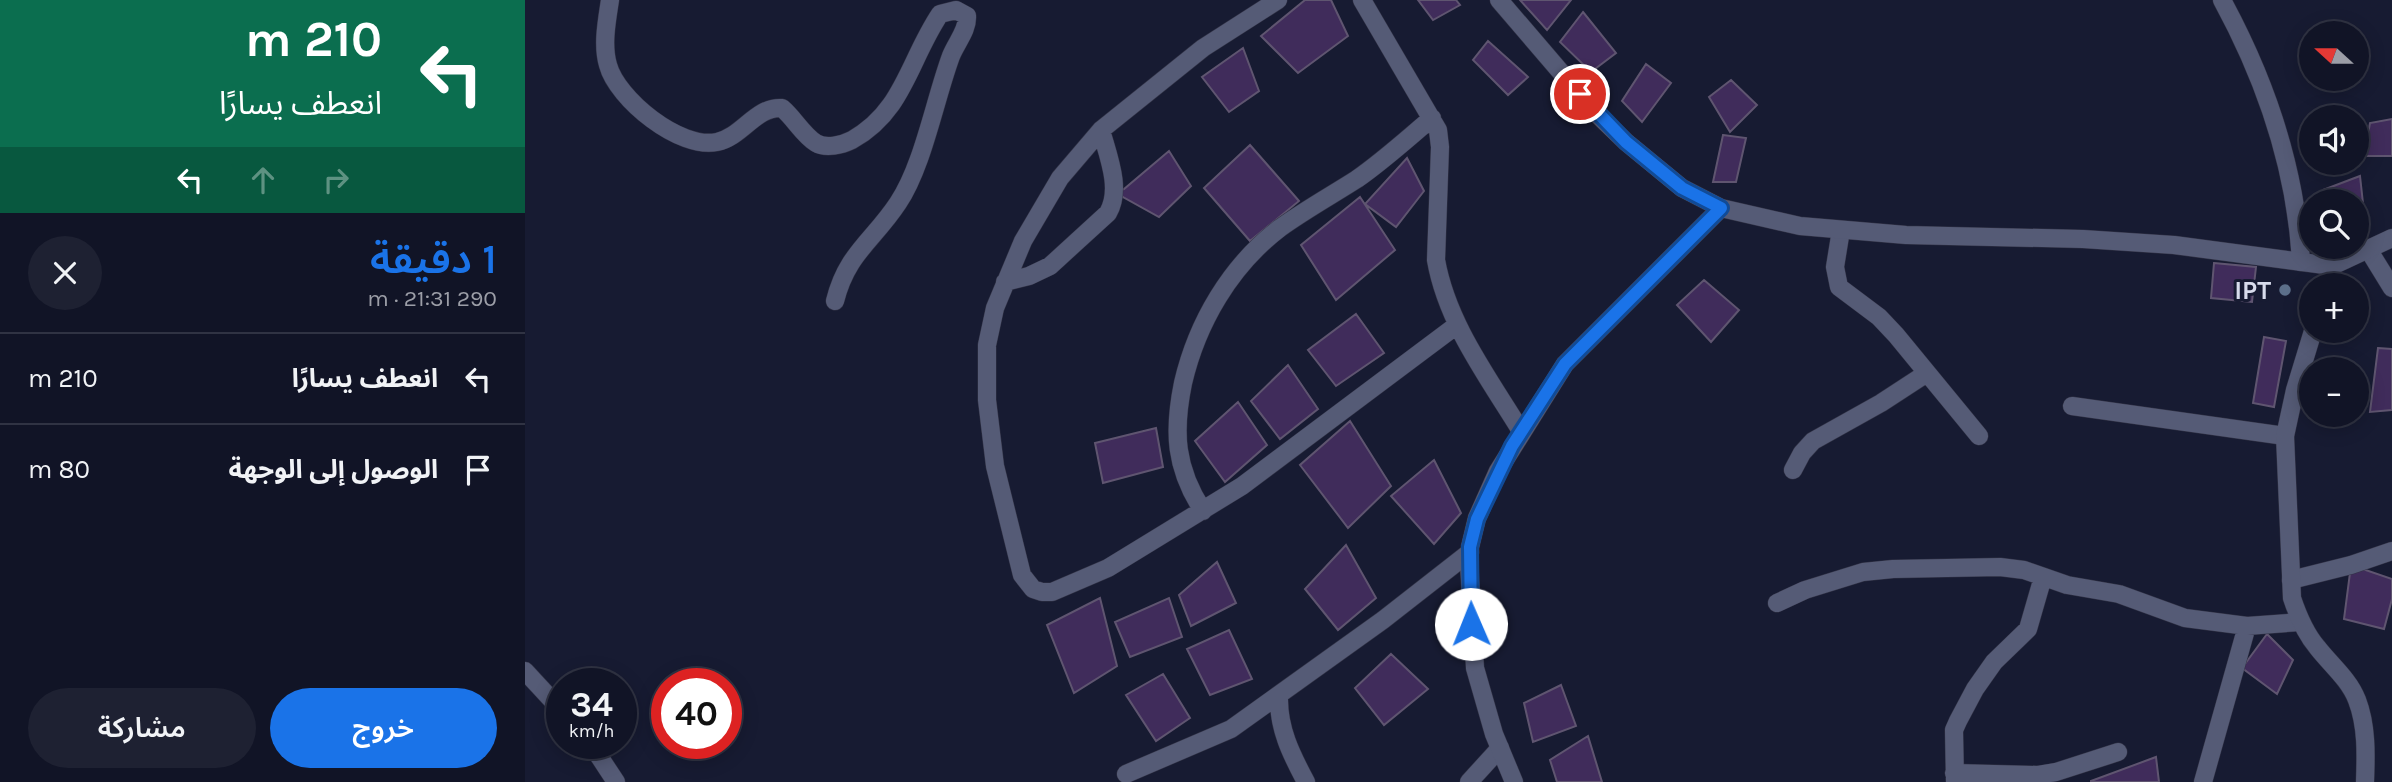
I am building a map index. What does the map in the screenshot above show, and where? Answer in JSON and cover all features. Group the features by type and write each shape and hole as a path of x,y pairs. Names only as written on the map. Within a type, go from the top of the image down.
{"street":[{"path":"610,0 606,51 608,65 616,83 645,114 660,124 693,140 715,143 737,133 765,111 775,107 782,108 814,142 823,145 846,143 876,125 888,111 940,15 956,10 967,16 966,26 944,74 916,164 900,201 856,254 841,279 835,301"},
{"path":"1278,0 1203,48 1101,130 1060,178 1023,241 1005,282 987,345 987,400 995,466 1026,582 1042,592 1052,592 1108,568 1243,486 1457,325"},
{"path":"1362,0 1437,130 1440,146 1436,260 1444,292 1457,325 1521,431"},
{"path":"1499,0 1595,112 1626,142 1682,188 1721,208 1800,226 1840,230 2174,245 2332,266 2347,259"},
{"path":"2222,0 2251,59 2281,139 2296,204 2301,261"},
{"path":"1203,510 1185,481 1178,456 1177,439 1179,401 1187,364 1203,322 1233,275 1279,229 1359,177 1432,118"},
{"path":"1005,282 1029,276 1050,266 1108,214 1113,204 1114,192 1101,130"},
{"path":"1514,782 1500,748 1475,668 1471,624 1470,552 1477,519 1498,471 1565,364 1721,208"},
{"path":"1840,230 1835,267 1839,287 1879,317 1979,436"},
{"path":"2369,249 2392,238"},
{"path":"2369,251 2392,288"},
{"path":"2330,273 2332,266"},
{"path":"2309,343 2285,436 2293,598 2300,622 2316,646 2339,672 2356,699 2364,738 2365,782"},
{"path":"1793,470 1802,453 1813,441 1881,403 1927,373"},
{"path":"2073,406 2285,436"},
{"path":"2291,580 2351,565 2392,551"},
{"path":"1126,774 1231,729 1383,620 1470,552"},
{"path":"1777,603 1837,579 1863,572 2000,567 2024,570 2067,585 2137,598 2185,618 2247,626 2300,622"},
{"path":"2043,577 2028,629 1994,662 1954,730 1955,777 2038,775 2118,752"},
{"path":"2203,782 2247,626"},
{"path":"525,671 546,694"},
{"path":"1279,696 1279,715 1285,737 1306,782"},
{"path":"1469,782 1500,748"},
{"path":"601,759 616,782"}],"building":[{"path":"1305,0 1331,0 1348,36 1298,73 1261,36"},
{"path":"1418,0 1456,0 1460,5 1433,20"},
{"path":"1520,0 1571,0 1547,30"},
{"path":"1583,12 1616,53 1591,72 1560,42"},
{"path":"1488,41 1528,77 1508,95 1473,60"},
{"path":"1243,48 1259,91 1229,112 1202,77"},
{"path":"1646,64 1671,83 1642,122 1622,101"},
{"path":"1731,80 1757,105 1730,132 1709,97"},
{"path":"2392,119 2392,156 2369,156 2370,123"},
{"path":"1723,135 1746,138 1736,182 1713,182"},
{"path":"1250,145 1299,201 1250,241 1204,188"},
{"path":"1169,151 1191,186 1159,217 1114,192 1124,189"},
{"path":"1407,158 1424,191 1396,227 1365,204"},
{"path":"2360,176 2361,189 2326,189"},
{"path":"1360,197 1395,250 1336,300 1301,245"},
{"path":"2214,263 2256,267 2252,302 2211,298"},
{"path":"1704,280 1739,310 1711,342 1677,305"},
{"path":"1356,314 1384,353 1336,386 1308,350"},
{"path":"2264,337 2286,341 2274,407 2253,403"},
{"path":"2378,348 2392,349 2392,410 2370,412"},
{"path":"1288,365 1318,409 1280,439 1251,401"},
{"path":"1238,402 1267,445 1225,482 1195,441"},
{"path":"1350,421 1391,486 1348,528 1300,465"},
{"path":"1156,428 1163,467 1103,483 1095,443"},
{"path":"1434,460 1461,513 1434,544 1391,496"},
{"path":"1346,545 1376,598 1338,630 1305,589"},
{"path":"1217,562 1236,603 1191,626 1179,595"},
{"path":"2351,565 2392,579 2392,599 2384,629 2344,619"},
{"path":"1100,598 1117,666 1074,693 1047,625"},
{"path":"1169,598 1182,637 1130,657 1115,622"},
{"path":"1229,630 1252,679 1210,695 1187,649"},
{"path":"2267,634 2293,660 2277,694 2242,668"},
{"path":"1391,654 1428,689 1384,725 1355,688"},
{"path":"1163,674 1190,718 1156,741 1126,695"},
{"path":"1561,685 1576,726 1533,742 1524,703"},
{"path":"1588,736 1602,782 1557,782 1550,760"},
{"path":"2156,757 2159,782 2091,782 2091,781"}],"place":[{"name":"IPT","path":"2285,290"}],"route":[{"path":"1471,624 1470,547 1477,519 1512,446 1565,364 1721,208 1682,188 1626,142 1580,94"}]}
